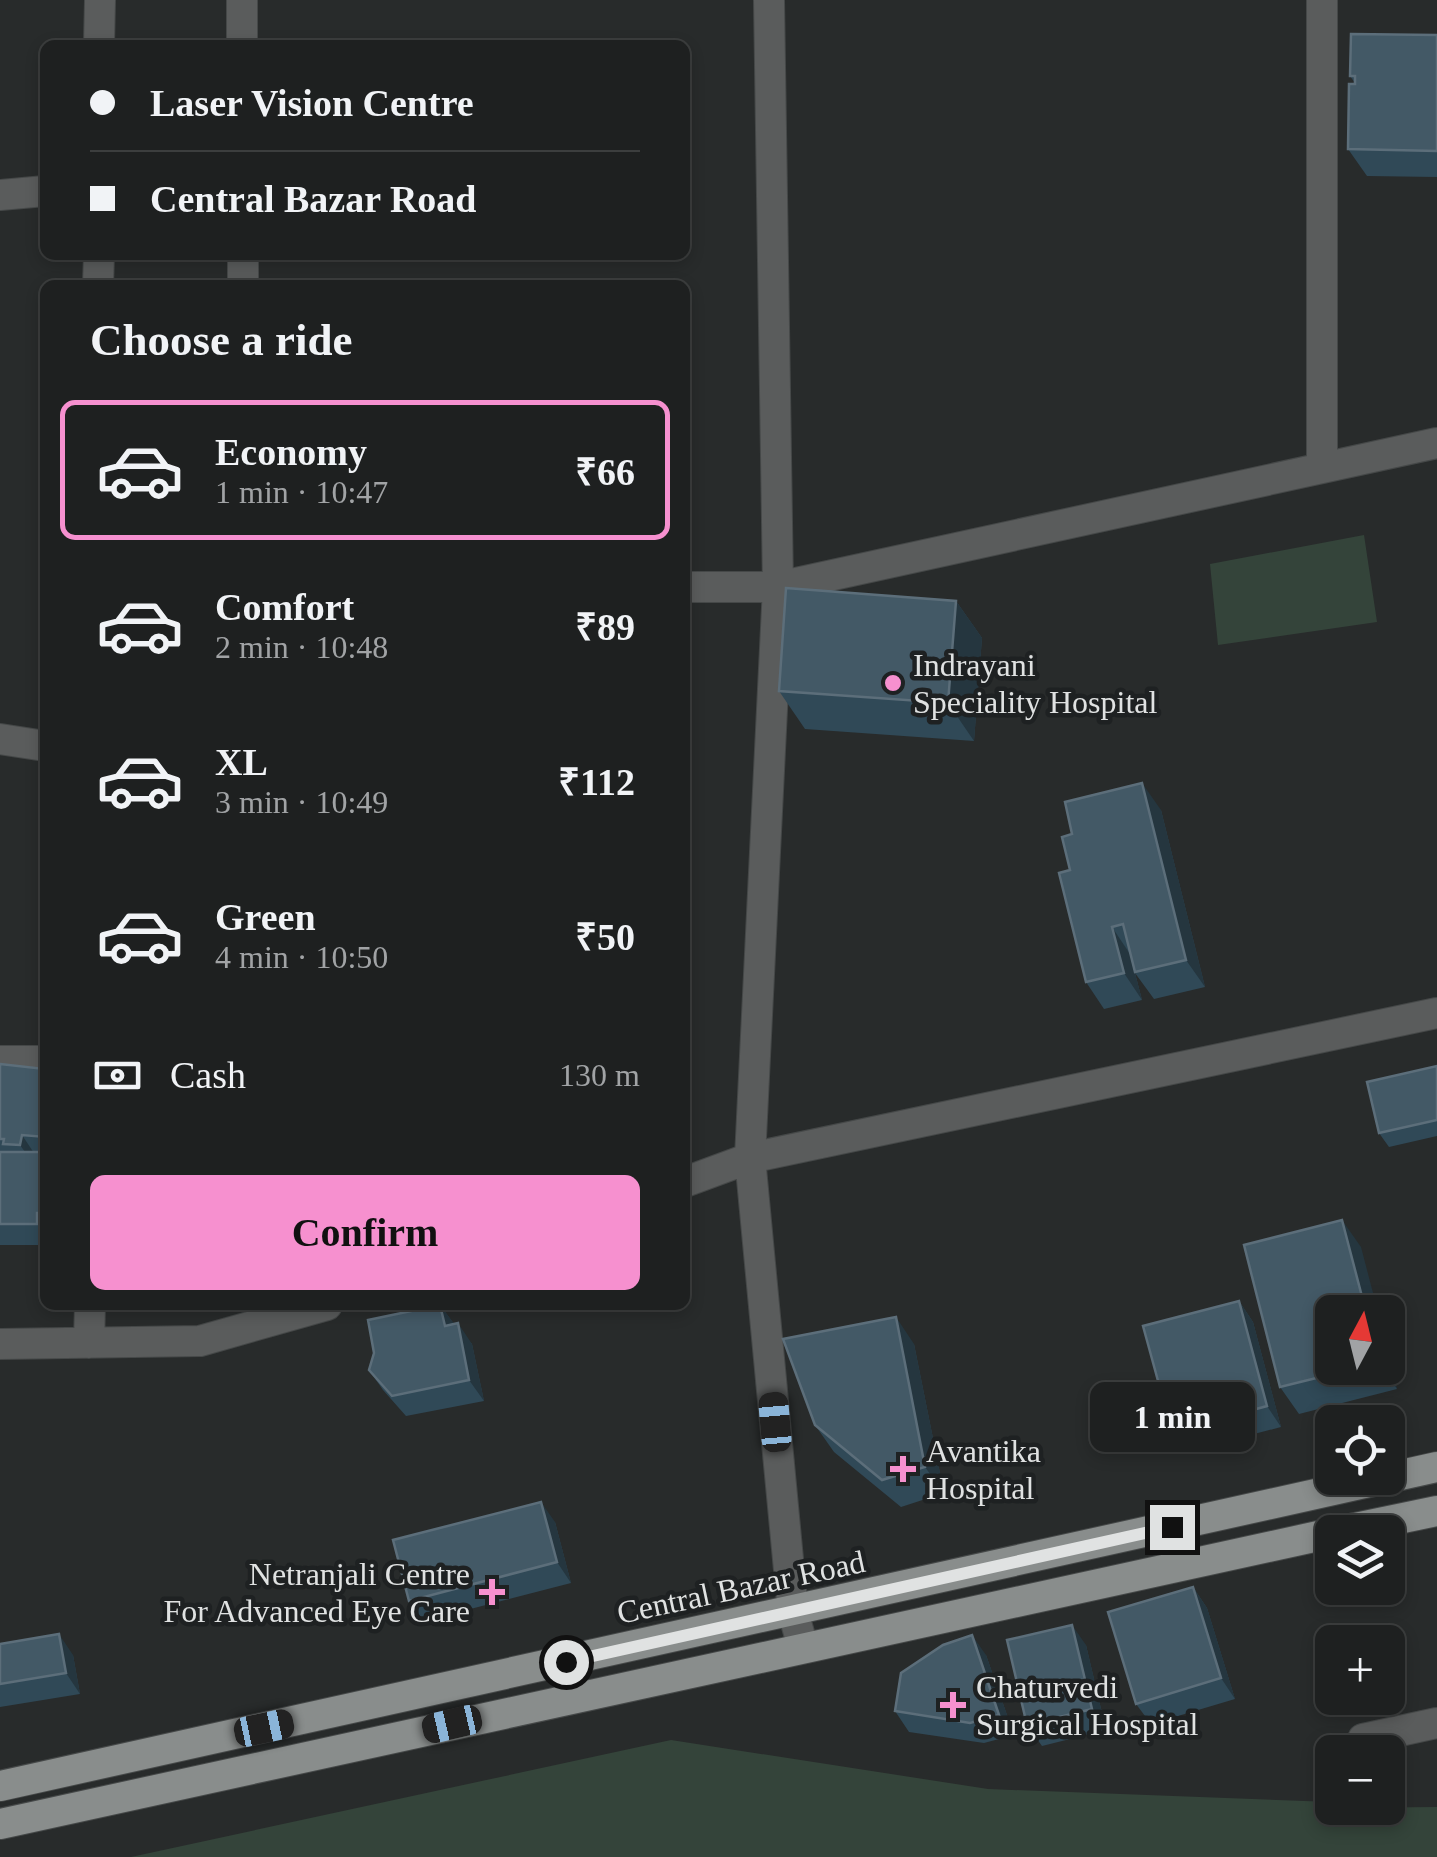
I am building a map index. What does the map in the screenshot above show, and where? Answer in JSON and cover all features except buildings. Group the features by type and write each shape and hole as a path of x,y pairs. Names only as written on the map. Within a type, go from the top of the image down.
{"main road":[{"name":"Central Bazar Road","path":"0,1786 1437,1467"},
{"path":"1405,1518 1437,1511"},
{"path":"0,1824 1315,1537"}],"street":[{"path":"100,0 100,40"},
{"path":"242,0 242,40"},
{"path":"769,0 778,588 750,1158 793,1612 803,1647"},
{"path":"1322,0 1322,468"},
{"path":"0,196 40,192"},
{"path":"690,587 778,588 1437,443"},
{"path":"0,739 40,745"},
{"path":"690,1180 750,1158 1437,1013"},
{"path":"0,1061 40,1061"},
{"path":"89,1342 90,1310"},
{"path":"0,1344 200,1341 239,1317 290,1310"},
{"path":"1382,1735 1437,1723"}],"green space":[{"path":"1364,535 1377,622 1218,645 1210,564"},
{"path":"671,1740 988,1789 1315,1801 1315,1825 1405,1825 1405,1807 1437,1807 1437,1857 131,1857"}],"place":[{"name":"Indrayani Speciality Hospital","path":"893,683"},
{"name":"Avantika Hospital","path":"903,1469"},
{"name":"Netranjali Centre For Advanced Eye Care","path":"492,1592"},
{"name":"Chaturvedi Surgical Hospital","path":"953,1705"}],"route":[{"path":"566,1662 1172,1527"}]}
